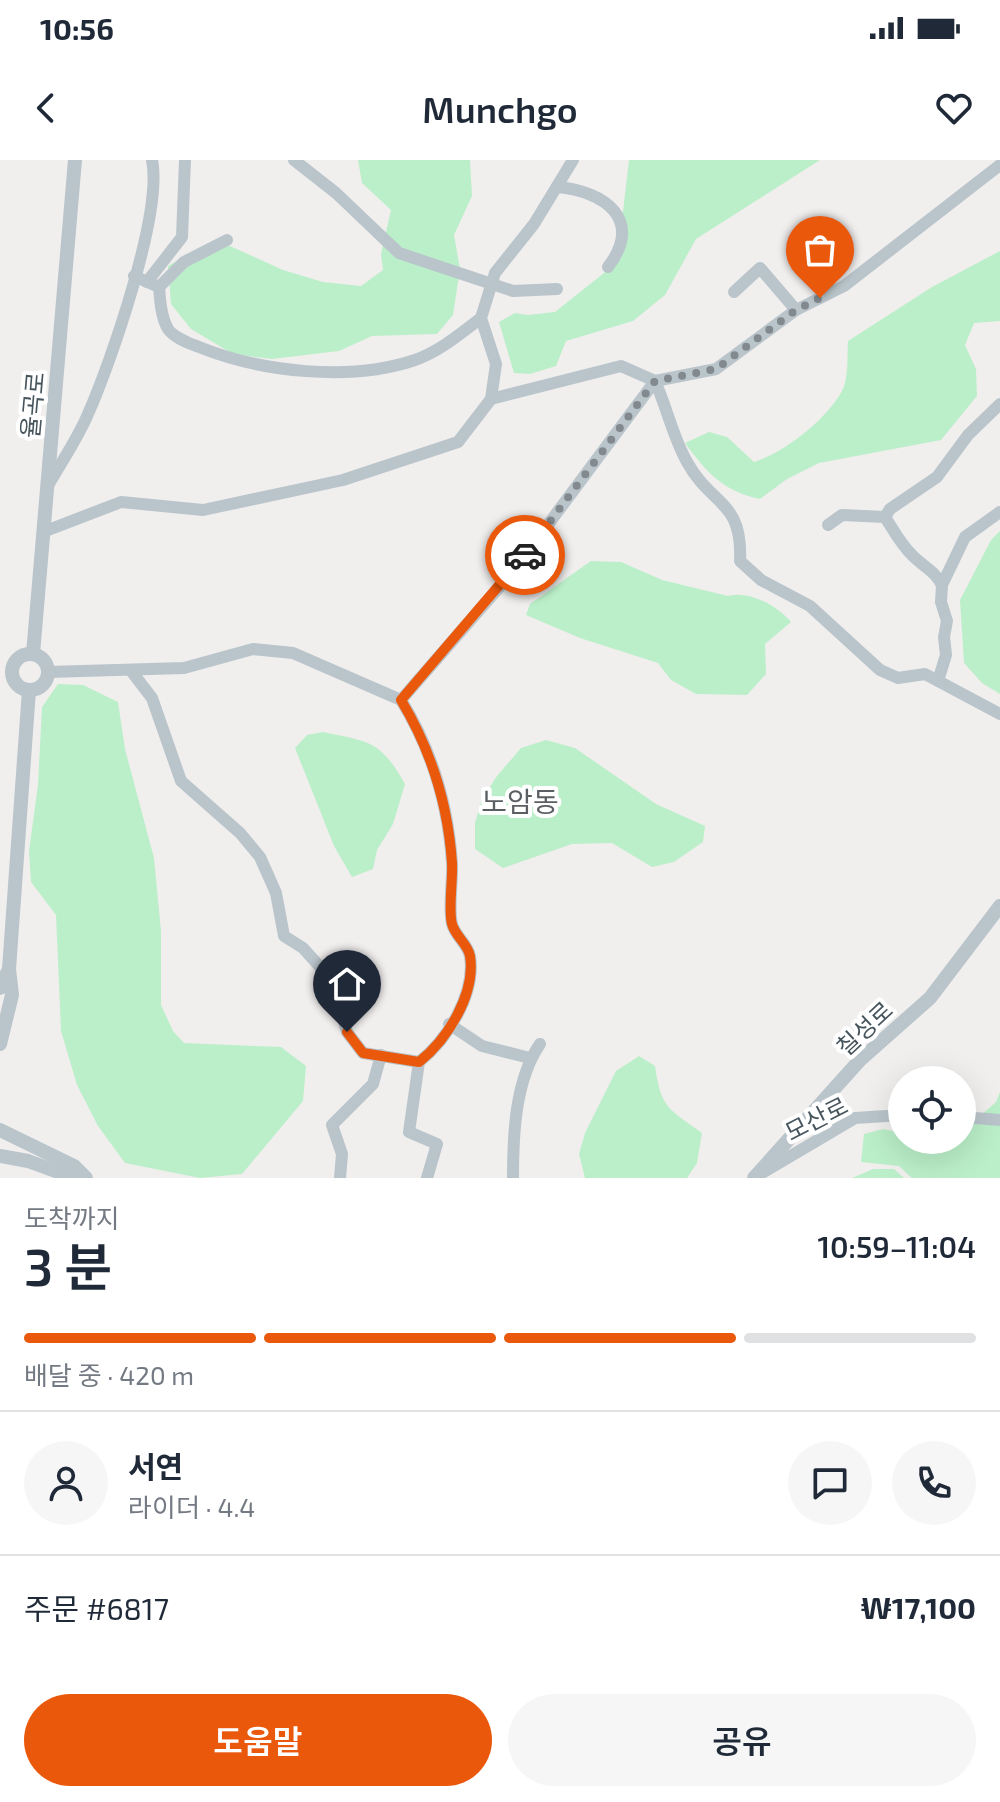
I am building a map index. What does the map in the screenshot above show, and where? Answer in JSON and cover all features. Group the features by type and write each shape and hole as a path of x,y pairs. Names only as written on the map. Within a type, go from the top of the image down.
{"street":[{"name":"율곡로","path":"33,654 75,160"},
{"path":"47,487 88,415 134,276 148,230 155,174 152,160"},
{"path":"153,285 182,237 185,160"},
{"path":"294,160 336,193 399,253 422,264 492,282 513,291 557,289"},
{"path":"43,532 121,502 203,510 343,480 458,442 491,399 496,364 481,318 495,273 573,160"},
{"path":"491,399 621,366 655,381 716,369 796,310 844,286 1000,165"},
{"path":"557,187 600,199 619,217 624,231 620,252 608,267"},
{"path":"153,285 184,262 227,240"},
{"path":"734,292 760,268 796,310"},
{"path":"134,276 153,285 163,317 175,336 211,352 294,371 345,370 414,360 445,346 481,318"},
{"path":"655,381 689,465 735,520 741,536 740,561 761,580 810,606 880,670 898,678 925,674 1000,714"},
{"path":"401,700 515,569 655,381"},
{"path":"885,517 890,509 937,477 968,435 1000,404"},
{"path":"938,681 946,655 944,637 947,621 941,602 942,585 965,537 1000,512"},
{"path":"828,525 842,515 885,517"},
{"path":"885,517 899,541 916,559 937,574 942,585"},
{"path":"48,672 132,672 184,668 253,649 293,653 401,700 437,774 444,801 452,864 452,926 470,953 467,996 449,1024 440,1046 419,1062 409,1132 437,1144 427,1178"},
{"path":"33,654 43,659 48,672 41,687 29,690 18,686 6,670 21,656 33,654"},
{"path":"132,672 152,698 181,781 240,833 260,857 276,893 284,936 303,948 331,979 347,1032 363,1053 419,1062"},
{"path":"0,1044 12,995 9,969 29,690"},
{"name":"칠성로","path":"755,1177 860,1060 930,998 1000,906"},
{"path":"0,988 9,969"},
{"path":"449,1024 482,1046 530,1058"},
{"path":"513,1178 513,1141 530,1058 540,1044"},
{"path":"340,1178 342,1154 332,1125 373,1084 381,1055"},
{"name":"모산로","path":"755,1177 855,1118 888,1116"},
{"path":"976,1118 1000,1120"},
{"path":"0,1130 74,1166 86,1178"},
{"path":"0,1156 28,1161 75,1178"}],"green space":[{"path":"358,160 470,160 472,196 454,235 460,269 453,315 437,334 372,336 339,351 272,359 233,354 191,329 171,304 168,266 194,251 230,246 283,270 323,282 361,286 383,270 381,254 391,210 362,183"},
{"path":"629,160 820,160 696,239 665,295 633,321 566,341 556,366 530,374 514,373 499,322 515,313 555,312 609,269 619,246"},
{"path":"1000,251 1000,321 974,323 965,345 976,369 977,396 941,440 819,463 787,479 760,499 726,486 685,443 709,432 727,437 754,462 779,451 815,424 842,391 847,373 848,341 932,287"},
{"path":"1000,531 1000,694 982,683 964,663 960,600 991,540"},
{"path":"591,561 621,562 662,580 728,596 754,597 779,610 791,622 765,644 766,674 747,695 696,694 671,680 658,663 580,638 526,615 530,604"},
{"path":"58,684 83,685 118,702 125,749 154,858 161,931 161,1005 173,1031 184,1043 281,1047 306,1066 303,1101 242,1174 200,1178 125,1163 98,1126 77,1085 61,1031 56,915 31,882 29,851 38,785 42,707"},
{"path":"323,732 372,745 388,759 405,784 393,824 377,850 373,869 352,877 334,846 295,748 307,735"},
{"path":"546,740 575,748 656,804 705,826 703,842 674,862 652,867 612,843 572,844 503,868 475,849 475,823 482,799 521,748"},
{"path":"639,1056 655,1066 660,1091 668,1107 702,1133 697,1163 687,1178 585,1178 579,1154 585,1133 616,1071"},
{"path":"1000,1092 1000,1178 912,1178 899,1166 861,1162 864,1134 883,1129 888,1130 888,1154 976,1154 976,1120 996,1102"},
{"path":"873,1169 894,1169 904,1178 852,1178"}],"way so far":[{"path":"525,555 655,381 716,369 796,310 820,298"}],"district":[{"name":"노암동","path":"520,801"}],"route":[{"path":"347,1032 363,1053 419,1062 440,1046 449,1024 467,996 470,953 452,926 454,893 444,801 437,774 401,700 525,555"}]}
